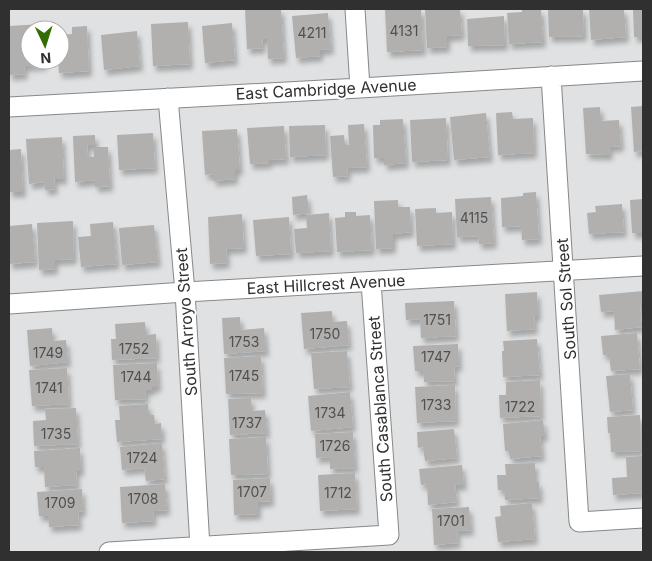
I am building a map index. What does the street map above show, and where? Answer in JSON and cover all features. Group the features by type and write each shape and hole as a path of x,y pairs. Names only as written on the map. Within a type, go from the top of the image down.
{"street":[{"path":"355,9 360,88"},
{"name":"East Cambridge Avenue","path":"9,107 643,71"},
{"name":"South Sol Street","path":"551,76 579,522 643,518"},
{"name":"South Arroyo Street","path":"168,98 185,292 200,547"},
{"name":"East Hillcrest Avenue","path":"9,304 643,266"},
{"name":"South Casablanca Street","path":"200,547 389,535 371,282"},
{"path":"109,552 200,547"}],"building":[{"path":"245,9 281,9 284,58 268,59 267,39 262,39 263,48 247,49"},
{"path":"385,9 421,9 423,50 387,52"},
{"path":"425,9 460,9 462,35 447,36 447,47 427,48"},
{"path":"522,9 541,9 543,42 509,44 507,13 522,12"},
{"path":"548,9 583,9 584,36 549,37"},
{"path":"589,9 624,9 626,37 591,40"},
{"path":"633,9 643,9 643,37 634,37"},
{"path":"328,13 331,49 320,50 320,56 296,58 292,16"},
{"path":"504,16 505,45 468,46 467,19"},
{"path":"188,22 190,64 153,66 151,24"},
{"path":"232,23 235,60 205,63 202,26"},
{"path":"20,25 20,70 24,70 25,74 9,75 9,26"},
{"path":"87,26 89,71 59,73 59,70 70,70 70,34 72,34 72,27"},
{"path":"137,31 140,66 104,70 101,35"},
{"path":"643,106 643,151 634,152 631,107"},
{"path":"600,107 601,121 619,120 621,146 609,147 610,155 586,154 583,108"},
{"path":"512,112 513,119 533,118 534,153 498,155 496,113"},
{"path":"486,113 490,157 454,160 450,117"},
{"path":"446,118 448,160 412,162 410,120"},
{"path":"403,119 406,163 384,165 384,158 374,158 373,125 380,125 380,120"},
{"path":"364,124 367,167 347,168 348,176 333,177 330,136 344,135 345,145 349,145 348,125"},
{"path":"325,125 326,155 290,157 289,126"},
{"path":"284,126 286,159 269,160 269,163 250,164 247,128"},
{"path":"237,129 240,170 235,170 235,179 213,181 213,174 205,175 202,131"},
{"path":"153,133 155,168 119,170 117,135"},
{"path":"95,135 95,145 87,145 88,157 94,157 93,147 108,147 110,186 95,187 95,180 75,182 73,136"},
{"path":"62,137 64,179 54,179 55,189 45,190 44,182 29,184 26,139"},
{"path":"21,149 23,192 9,192 9,150"},
{"path":"536,192 539,239 522,240 521,226 502,227 501,198 523,196 523,193"},
{"path":"307,195 309,213 293,215 292,197"},
{"path":"491,197 494,243 479,244 478,236 457,237 455,199"},
{"path":"643,199 643,233 632,233 630,200"},
{"path":"398,200 398,207 410,207 411,232 393,234 393,248 376,249 374,201"},
{"path":"622,204 624,232 589,234 587,213 596,212 595,206"},
{"path":"436,208 436,213 452,212 453,244 417,246 415,209"},
{"path":"345,212 356,212 356,216 370,215 372,250 337,252 335,218 345,217"},
{"path":"329,213 331,251 296,253 294,229 307,228 306,215"},
{"path":"242,214 244,248 226,249 227,263 210,264 208,217"},
{"path":"289,217 291,254 256,256 253,220"},
{"path":"73,221 74,259 55,260 55,269 39,270 37,223"},
{"path":"113,222 117,264 81,267 78,237 91,236 90,224"},
{"path":"32,224 35,262 9,264 9,226"},
{"path":"154,225 158,262 122,265 119,228"},
{"path":"643,291 643,303 640,304 642,327 615,330 614,311 601,312 599,295"},
{"path":"537,292 538,316 534,316 535,329 507,331 505,294"},
{"path":"454,301 456,336 421,338 420,319 406,320 405,303"},
{"path":"332,311 333,322 347,321 349,345 304,349 301,313"},
{"path":"240,317 241,330 264,328 266,351 224,354 222,318"},
{"path":"145,322 146,335 156,334 157,358 112,360 111,339 116,339 115,324"},
{"path":"52,328 53,341 66,340 68,362 30,366 27,330"},
{"path":"637,333 640,369 611,371 609,355 603,355 601,336"},
{"path":"537,339 540,375 503,377 503,341"},
{"path":"458,344 459,366 454,367 455,381 424,382 423,371 415,371 413,346"},
{"path":"347,351 350,387 314,389 311,353"},
{"path":"261,356 263,393 226,394 224,358"},
{"path":"157,363 158,387 152,387 152,390 145,390 146,399 115,400 113,365"},
{"path":"67,368 69,404 32,406 29,370"},
{"path":"630,374 633,410 610,412 606,376"},
{"path":"540,380 541,416 500,418 499,395 506,395 506,382"},
{"path":"455,385 456,421 417,423 415,387"},
{"path":"350,392 353,427 311,431 308,396"},
{"path":"251,398 252,411 265,410 267,433 230,435 228,399"},
{"path":"148,404 149,415 154,415 155,424 161,423 162,439 117,442 115,420 120,420 119,406"},
{"path":"76,408 78,444 34,446 33,421 46,420 45,409"},
{"path":"640,415 641,451 611,452 607,417"},
{"path":"543,420 545,436 540,436 542,456 510,459 509,451 505,451 503,424"},
{"path":"454,429 457,458 425,461 423,447 418,448 417,432"},
{"path":"353,432 355,468 330,469 330,457 316,458 315,434"},
{"path":"266,437 268,474 231,475 229,439"},
{"path":"162,443 165,479 146,481 144,468 122,470 120,447"},
{"path":"80,448 81,471 76,471 77,485 45,487 44,467 35,467 34,451"},
{"path":"643,456 643,493 613,495 612,478 627,477 626,457"},
{"path":"535,463 535,482 539,482 540,498 505,500 504,490 498,490 497,475 506,475 505,464"},
{"path":"462,465 464,485 455,485 457,502 428,505 427,484 421,485 419,469"},
{"path":"355,473 357,509 320,511 318,475"},
{"path":"270,478 271,501 258,502 258,514 234,515 233,480"},
{"path":"165,484 167,510 153,511 154,521 122,523 120,487"},
{"path":"82,489 83,511 78,512 79,525 49,527 48,516 39,516 37,492"},
{"path":"532,503 535,539 498,542 495,517 501,516 500,506"},
{"path":"469,507 471,530 457,531 458,543 434,545 432,509"}]}
